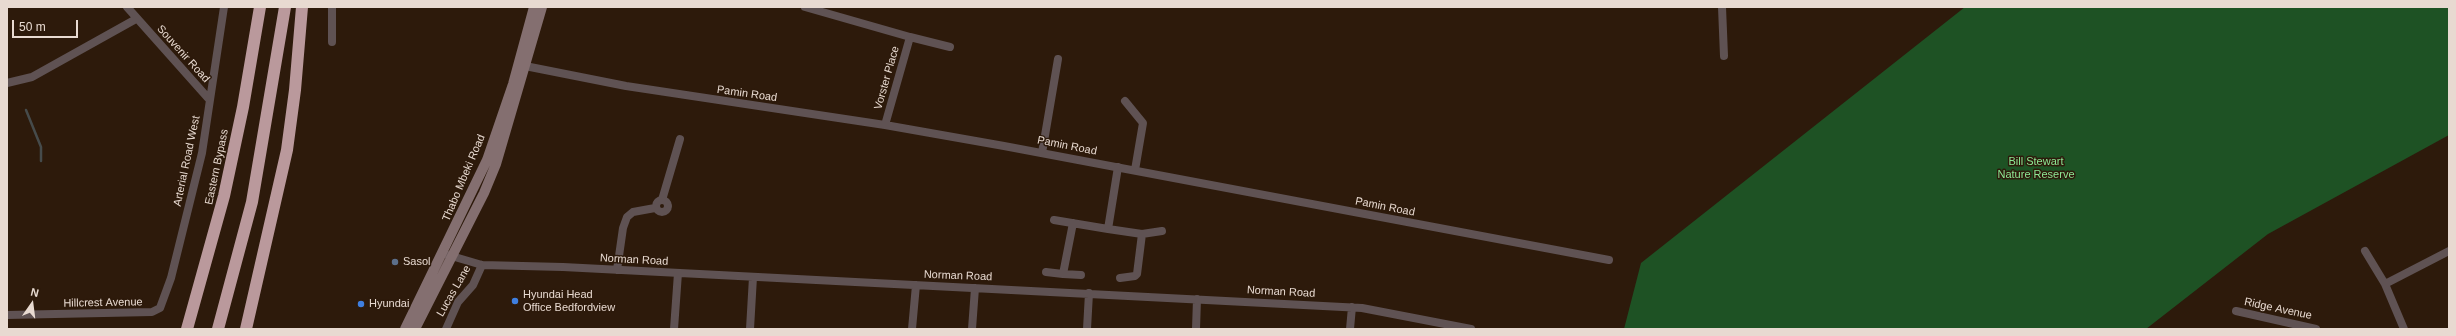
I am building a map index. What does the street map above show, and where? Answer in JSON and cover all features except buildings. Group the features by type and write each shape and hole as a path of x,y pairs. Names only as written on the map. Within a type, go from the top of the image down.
{"highway":[{"name":"Eastern Bypass","path":"187,329 224,196 242,114 260,7"},
{"path":"218,329 252,202 285,7"},
{"path":"246,329 287,150 295,90 302,7"}],"main road":[{"name":"Thabo Mbeki Road","path":"522,66 534,7"},
{"name":"Thabo Mbeki Road","path":"415,329 481,176 516,85 542,7"},
{"name":"Thabo Mbeki Road","path":"405,329 489,181 505,139 516,85"}],"street":[{"name":"Souvenir Road","path":"127,7 136,19 208,98"},
{"name":"Arterial Road West","path":"152,312 160,308 171,278 202,153 208,116 208,98 224,7"},
{"path":"332,7 332,42"},
{"name":"Vorster Place","path":"804,7 950,47"},
{"path":"1722,7 1724,56"},
{"path":"7,83 32,77 136,19"},
{"name":"Vorster Place","path":"885,125 910,37"},
{"path":"1042,153 1058,59"},
{"name":"Pamin Road","path":"522,66 640,89 885,125 1042,153 1609,260"},
{"path":"1125,101 1142,123 1135,170"},
{"path":"617,270 626,217 633,212 656,208 661,213 666,211 667,203 662,200 680,139"},
{"path":"1108,229 1118,167"},
{"path":"1054,220 1142,234 1162,232"},
{"path":"1063,274 1072,223"},
{"path":"1120,278 1135,276 1137,274 1142,234"},
{"path":"2365,251 2385,284 2404,329"},
{"path":"2385,284 2449,251"},
{"name":"Norman Road","path":"448,255 482,265 617,270 1352,307 1471,329"},
{"name":"Lucas Lane","path":"446,329 458,302 477,279 482,265"},
{"path":"1046,272 1081,275"},
{"path":"674,329 678,273"},
{"path":"750,329 753,277"},
{"path":"912,329 916,285"},
{"path":"972,329 974,288"},
{"path":"1087,329 1089,293"},
{"path":"1196,329 1197,299"},
{"path":"1350,329 1352,307"},
{"name":"Ridge Avenue","path":"2236,311 2316,329"},
{"name":"Hillcrest Avenue","path":"7,315 152,312"}],"green space":[{"name":"Bill Stewart Nature Reserve","path":"1965,7 2449,7 2449,135 2268,234 2146,329 1624,329 1641,263"}],"waterway":[{"path":"26,110 41,147 41,161"}],"place":[{"name":"Sasol","path":"395,262"},
{"name":"Hyundai Head Office Bedfordview","path":"515,301"},
{"name":"Hyundai","path":"361,304"}]}
